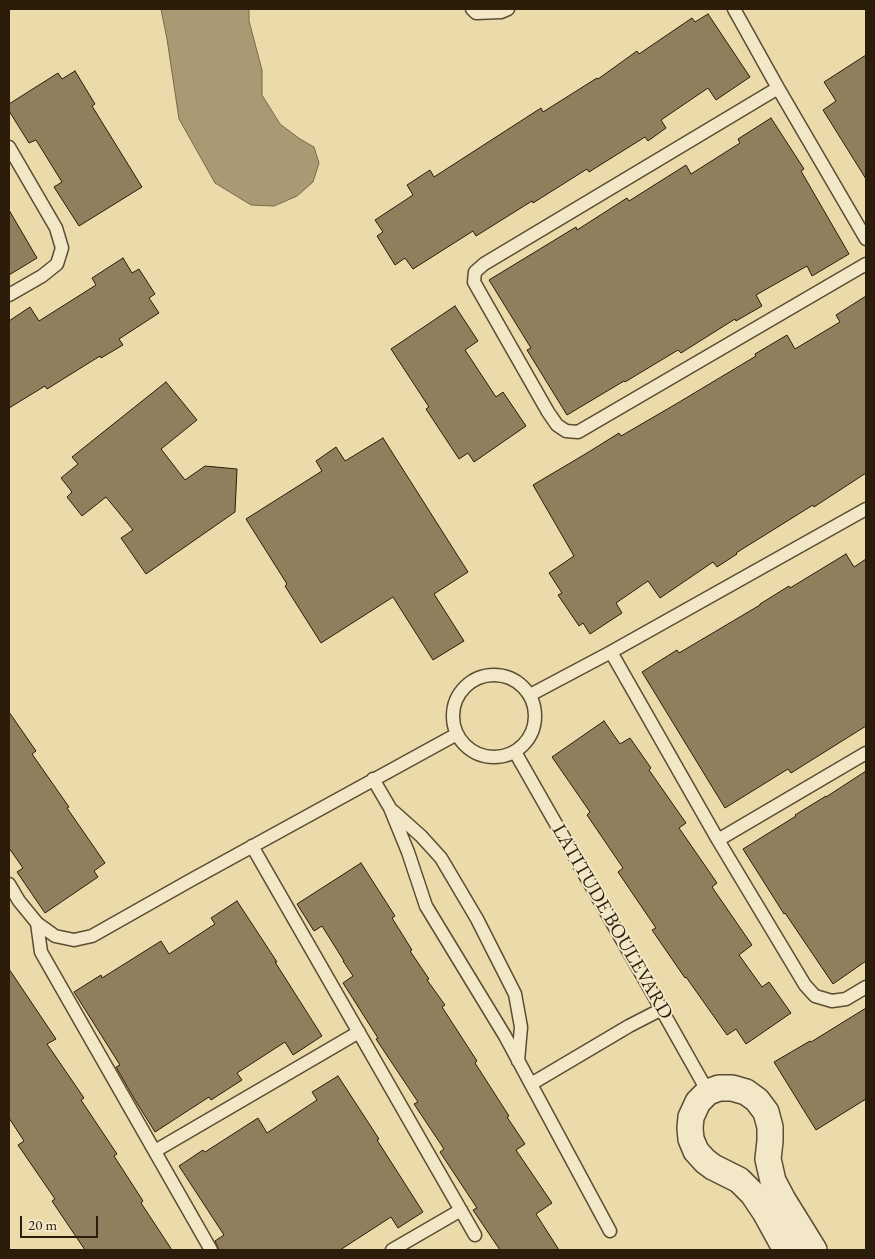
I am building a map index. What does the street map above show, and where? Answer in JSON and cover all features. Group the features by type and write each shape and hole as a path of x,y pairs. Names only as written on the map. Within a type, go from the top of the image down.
{"street":[{"path":"786,1250 753,1194 739,1180 713,1167 696,1151 691,1139 691,1117 698,1102 708,1092 719,1088 732,1088 746,1092 757,1100 766,1112 770,1127 768,1159 773,1180 782,1200 814,1250"}],"lane":[{"path":"472,9 476,12 501,12 508,9"},
{"path":"734,9 866,239"},
{"path":"778,88 484,264 475,272 474,282 557,425 566,431 578,432 866,264"},
{"path":"9,147 56,228 62,248 57,264 42,276 9,295"},
{"path":"530,695 611,652 866,509"},
{"path":"611,652 718,840 805,985 815,996 832,1001 846,999 866,987"},
{"path":"496,674 510,677 522,684 530,695 535,708 532,733 525,744 515,752 493,757 482,755 472,751 457,734 453,720 454,706 460,694 469,683 482,676 496,674"},
{"path":"9,884 18,901 37,923 55,936 74,940 92,936 457,734"},
{"name":"LATITUDE BOULEVARD","path":"515,752 708,1092"},
{"path":"718,840 866,754"},
{"path":"373,779 390,808 408,852 426,906 505,1036 610,1231"},
{"path":"390,808 421,836 441,858 477,919 511,986 515,994 521,1027 518,1061"},
{"path":"252,846 475,1235"},
{"path":"37,923 41,952 211,1250"},
{"path":"531,1084 629,1026 662,1009"},
{"path":"155,1151 359,1032"},
{"path":"392,1250 461,1210"}],"shaded area":[{"path":"161,9 249,9 249,21 262,70 262,95 280,124 314,147 319,163 313,182 297,196 274,206 251,205 215,183 179,119"}],"building":[{"path":"708,14 750,77 716,100 708,88 661,120 666,128 648,141 645,137 589,172 587,169 476,236 473,231 413,269 405,258 395,265 377,236 383,232 375,220 413,195 407,185 430,170 434,177 541,108 543,112 598,79 637,51 639,54 692,18 695,22"},
{"path":"866,55 866,179 823,110 836,101 824,82"},
{"path":"75,71 95,104 92,106 142,187 79,226 54,187 62,182 36,140 29,143 9,111 9,104 58,73 62,79"},
{"path":"771,118 804,169 801,171 849,254 812,276 807,266 756,295 762,306 736,321 735,319 681,353 678,350 567,415 527,350 531,348 489,280 576,227 577,230 627,198 629,201 686,165 691,174 740,143 738,139"},
{"path":"9,210 37,258 9,275"},
{"path":"123,258 132,273 139,269 155,294 149,298 159,313 119,339 123,345 101,358 100,356 47,389 45,386 9,408 9,321 30,307 39,321 96,285 92,278"},
{"path":"866,296 866,473 814,507 813,505 736,553 717,567 713,562 660,598 648,581 616,603 622,613 590,634 583,623 579,626 558,595 562,593 549,573 574,556 533,485 619,433 621,436 676,404 787,335 795,349 840,322 836,315"},
{"path":"455,306 478,341 465,350 496,397 503,392 526,426 474,462 468,453 459,459 426,409 429,407 391,349"},
{"path":"166,382 197,420 161,449 185,480 205,466 237,469 235,512 146,574 121,538 133,530 106,497 82,516 67,497 72,492 61,478 78,464 72,457"},
{"path":"383,438 468,572 434,594 464,641 433,660 393,597 321,643 246,519 322,471 316,461 336,447 345,461"},
{"path":"846,554 854,567 866,559 866,726 791,773 788,769 725,808 642,672 677,650 679,653 789,586 790,588"},
{"path":"9,712 36,751 32,754 105,863 94,871 98,877 45,913 17,872 23,868 9,848"},
{"path":"604,721 620,744 630,738 651,768 649,770 686,823 679,828 717,883 712,887 752,945 739,955 762,987 769,982 791,1013 746,1044 736,1029 727,1035 652,930 656,928 618,872 623,868 587,815 590,812 552,757"},
{"path":"866,771 866,961 833,984 784,914 743,849"},
{"path":"361,863 395,916 392,918 412,950 410,951 429,979 427,980 445,1005 442,1007 477,1061 475,1063 525,1144 516,1150 552,1203 536,1214 559,1250 500,1250 473,1210 477,1208 440,1152 444,1149 414,1104 418,1102 376,1039 378,1038 343,983 353,976 322,926 314,931 297,904"},
{"path":"237,901 322,1036 293,1055 285,1042 237,1073 242,1080 211,1100 209,1097 155,1132 116,1067 120,1065 74,992 101,975 102,978 161,941 169,954 215,924 211,918"},
{"path":"9,969 56,1039 47,1044 84,1098 81,1100 117,1154 114,1156 143,1201 141,1203 172,1250 85,1250 52,1201 55,1199 18,1145 24,1141 9,1118"},
{"path":"866,1008 866,1099 816,1130 774,1062"},
{"path":"338,1076 423,1212 398,1228 391,1217 340,1250 219,1250 215,1241 224,1235 179,1166 203,1150 205,1152 258,1118 267,1133 317,1100 312,1092"}]}
